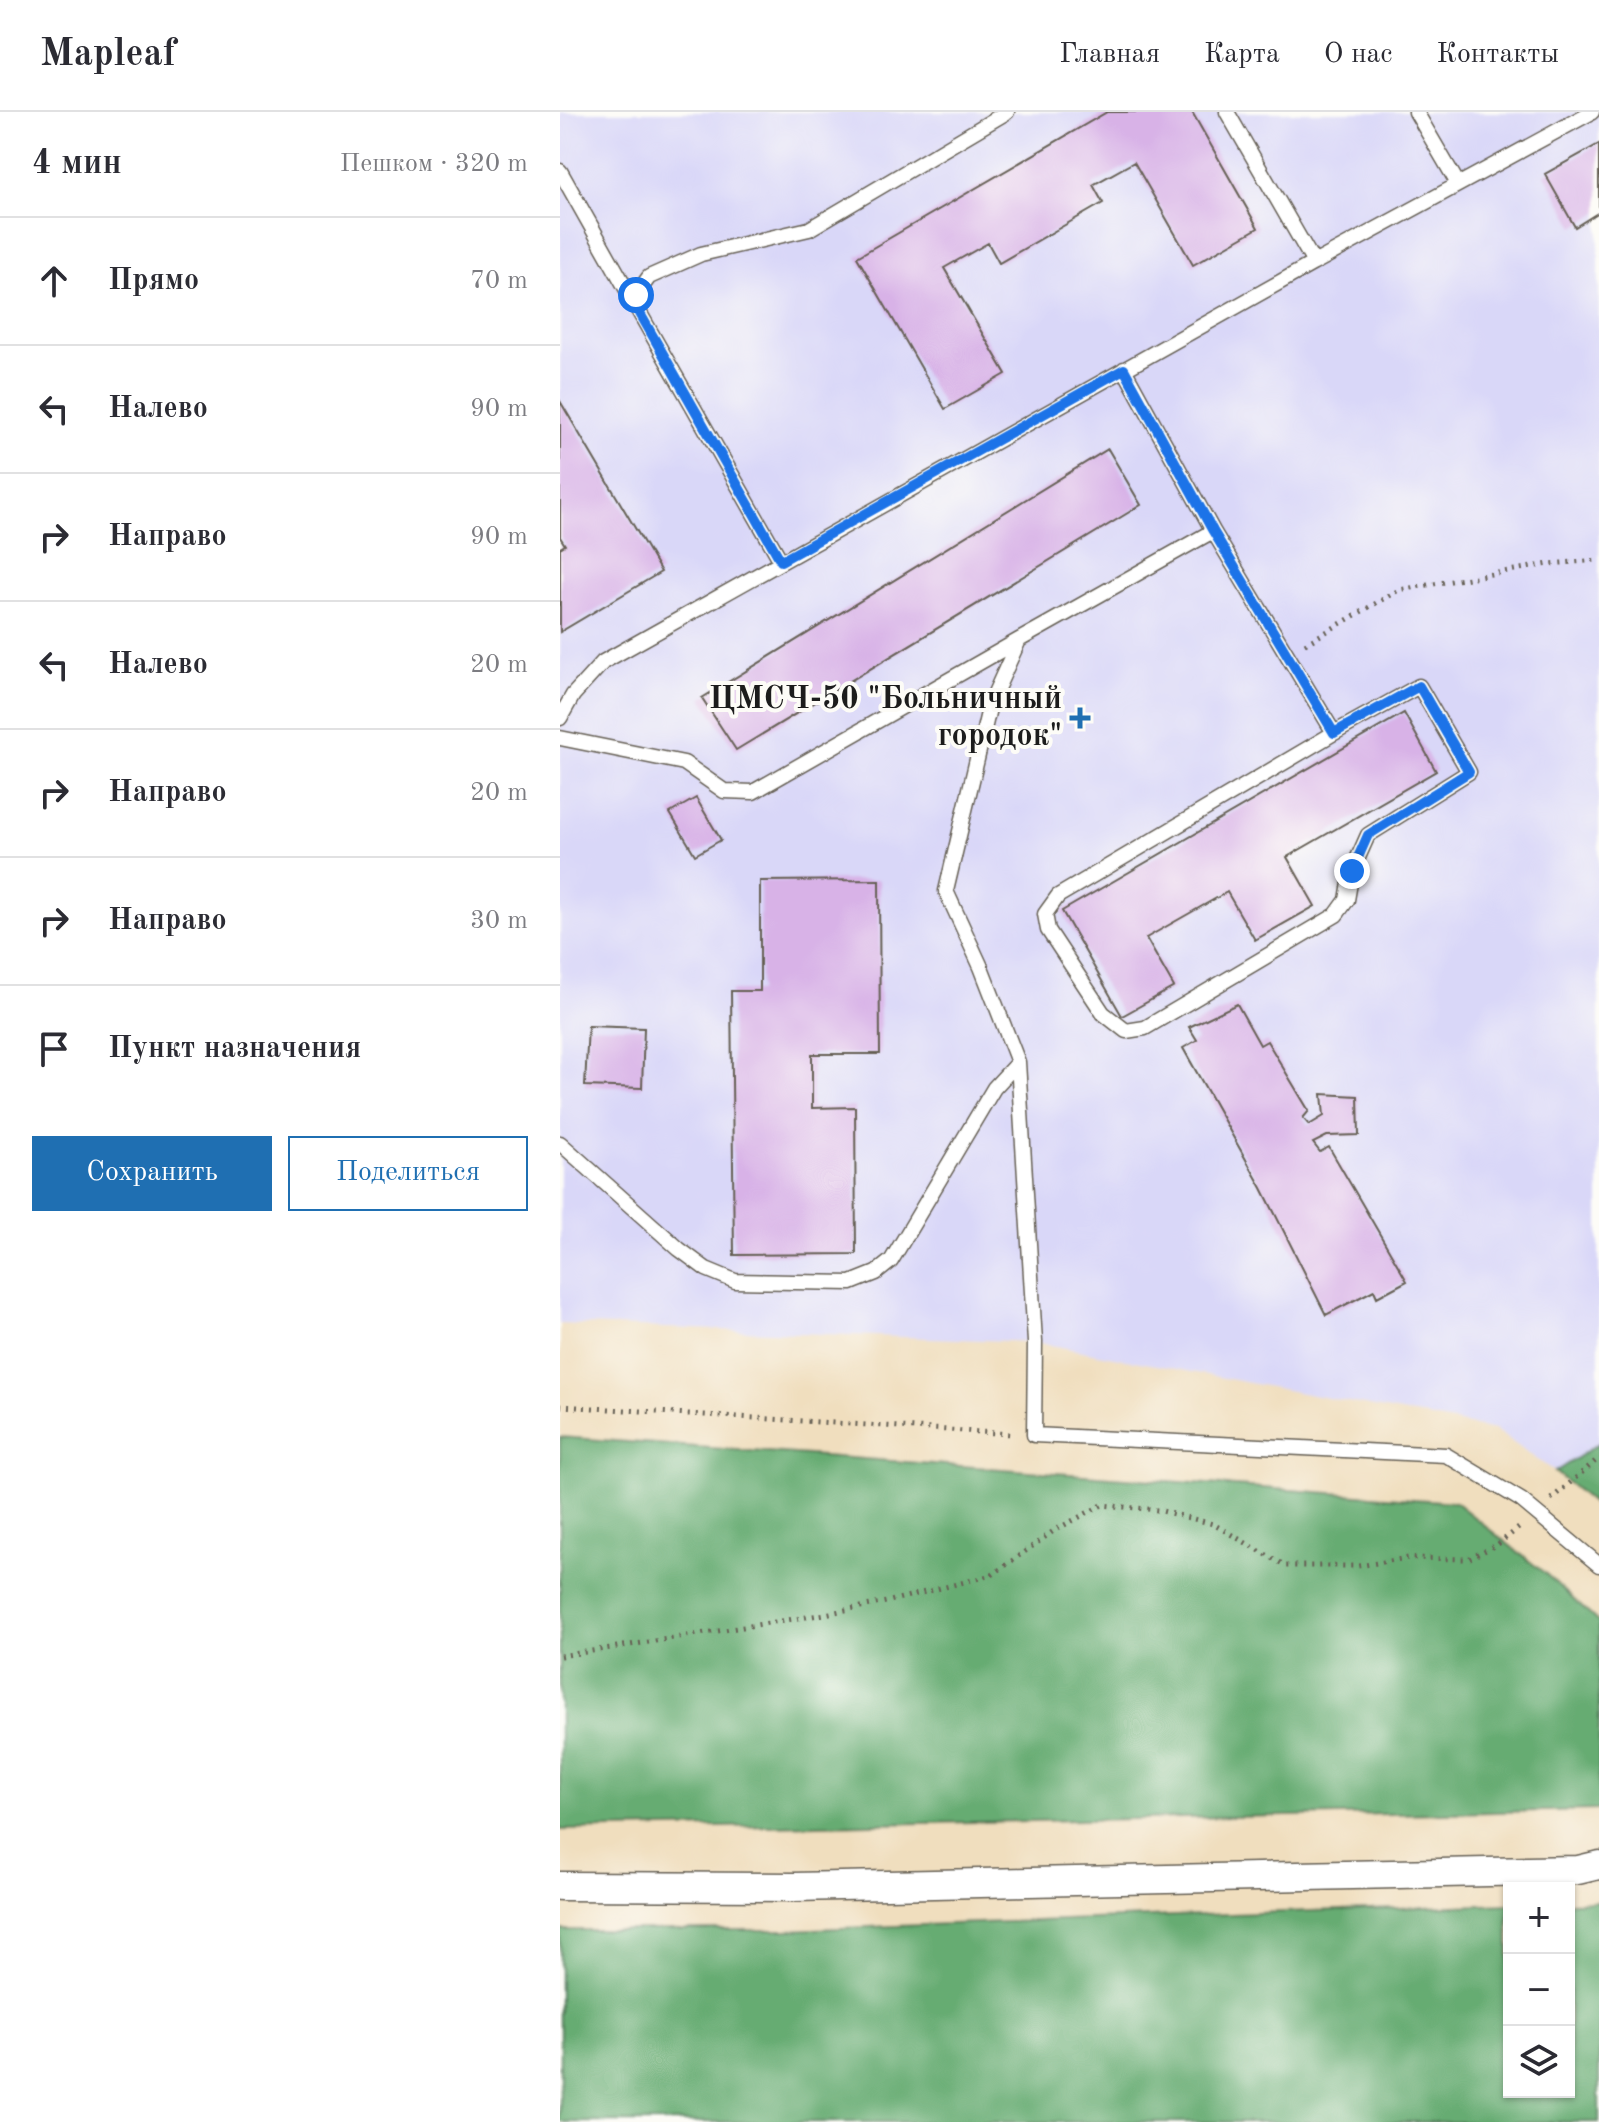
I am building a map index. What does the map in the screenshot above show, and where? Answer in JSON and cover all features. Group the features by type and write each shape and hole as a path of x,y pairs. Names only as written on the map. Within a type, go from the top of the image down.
{"street":[{"path":"560,1886 809,1887 1578,1870 1599,1865"}],"lane":[{"path":"638,310 636,295 649,277 701,254 809,229 1007,112"},
{"path":"1227,112 1314,263"},
{"path":"1416,112 1458,184"},
{"path":"560,718 573,695 603,662 1314,263 1592,112"},
{"path":"560,171 781,561"},
{"path":"1124,369 1213,531 1334,733"},
{"path":"560,738 684,763 724,791 753,792 1213,531"},
{"path":"1019,640 990,704 946,891 981,967 1018,1062 1035,1342 1034,1435 1446,1455 1521,1500 1599,1565"},
{"path":"1419,686 1469,772 1368,835 1352,871 1347,900 1336,915 1145,1028 1126,1031 1114,1023 1103,1013 1048,930 1045,914 1058,896 1334,733 1419,686"},
{"path":"560,1143 679,1249 706,1269 735,1281 851,1283 876,1273 891,1261 994,1088 1018,1062"}],"path":[{"path":"1287,655 1399,590 1549,564 1599,560"},
{"path":"560,1406 1034,1435"},
{"path":"560,1656 825,1614 992,1575 1055,1530 1102,1505 1158,1510 1213,1524 1286,1566 1358,1566 1408,1558 1468,1559 1498,1544 1599,1458"}],"shaded area":[{"name":"ЦМСЧ-50 \"Больничный городок\"","path":"560,112 1599,112 1599,1443 1555,1472 1495,1430 1035,1342 560,1324"}],"green space":[{"path":"560,1437 1455,1502 1547,1575 1599,1623 1599,1810 560,1830"},
{"path":"1599,1443 1599,1509 1555,1472"},
{"path":"1599,1901 1599,2122 560,2122 560,1930 785,1930 1503,1904 1503,2098 1575,2098 1575,1902"}],"building":[{"path":"1107,112 1192,112 1258,228 1193,265 1134,162 1093,185 1103,203 999,263 988,243 944,268 1006,374 945,409 857,257"},
{"path":"1599,144 1599,212 1575,227 1545,174"},
{"path":"560,401 661,572 560,632 560,548 565,545 560,537"},
{"path":"1108,449 1141,505 736,750 702,698"},
{"path":"1404,713 1436,771 1287,857 1315,906 1255,940 1227,892 1146,938 1174,987 1122,1016 1062,911"},
{"path":"696,798 721,840 695,855 670,813"},
{"path":"879,880 880,1054 812,1054 812,1108 855,1107 856,1254 734,1255 731,991 760,991 760,881"},
{"path":"1237,1004 1260,1045 1267,1041 1309,1111 1303,1118 1309,1125 1324,1116 1322,1094 1358,1096 1359,1135 1327,1136 1313,1143 1320,1152 1329,1147 1407,1281 1377,1297 1374,1290 1326,1315 1262,1188 1183,1048 1197,1040 1189,1027"},
{"path":"588,1026 644,1028 642,1088 585,1086"}],"place":[{"name":"ЦМСЧ-50 \"Больничный городок\"","path":"1080,718"}],"route":[{"path":"636,295 638,310 781,561 1124,369 1213,531 1334,733 1419,686 1469,772 1368,835 1352,871"}]}
